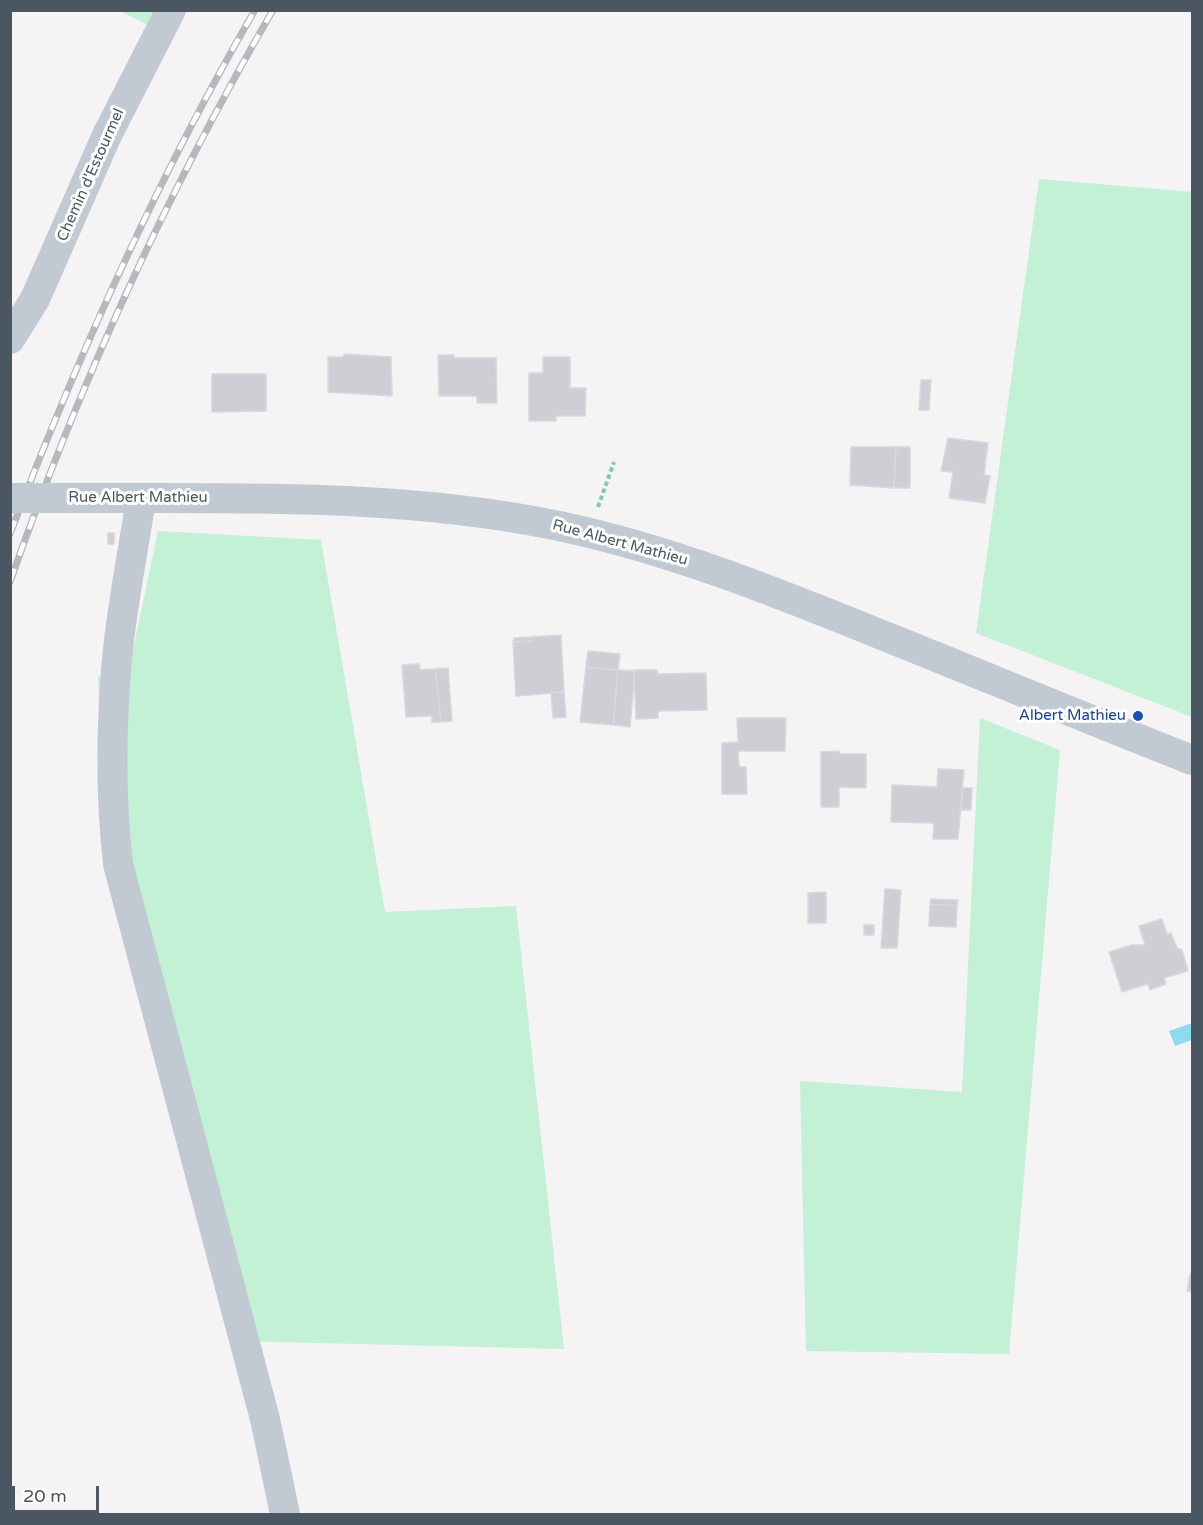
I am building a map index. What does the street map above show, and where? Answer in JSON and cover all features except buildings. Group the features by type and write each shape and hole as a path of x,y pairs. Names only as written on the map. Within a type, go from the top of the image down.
{"street":[{"name":"Chemin d'Estourmel","path":"10,339 35,299 107,135 171,10"},
{"name":"Rue Albert Mathieu","path":"10,498 285,498 416,504 504,516 589,533 736,578 1192,760"},
{"path":"141,498 116,670 113,729 114,821 118,864 265,1419 285,1515"}],"path":[{"path":"589,533 614,462"}],"green space":[{"path":"120,11 157,11 148,25"},
{"path":"1039,179 1192,192 1192,717 976,633"},
{"path":"158,531 321,540 385,912 516,906 564,1349 235,1341 106,857 98,677 130,664"},
{"path":"980,718 1060,750 1009,1354 806,1351 800,1081 962,1092"}],"water":[{"path":"1192,1023 1192,1040 1175,1046 1169,1031"}],"railway":[{"path":"10,534 64,399 122,267 219,73 255,10"},
{"path":"10,582 65,435 128,290 197,148 273,10"}],"place":[{"name":"Albert Mathieu","path":"1138,716"}]}
